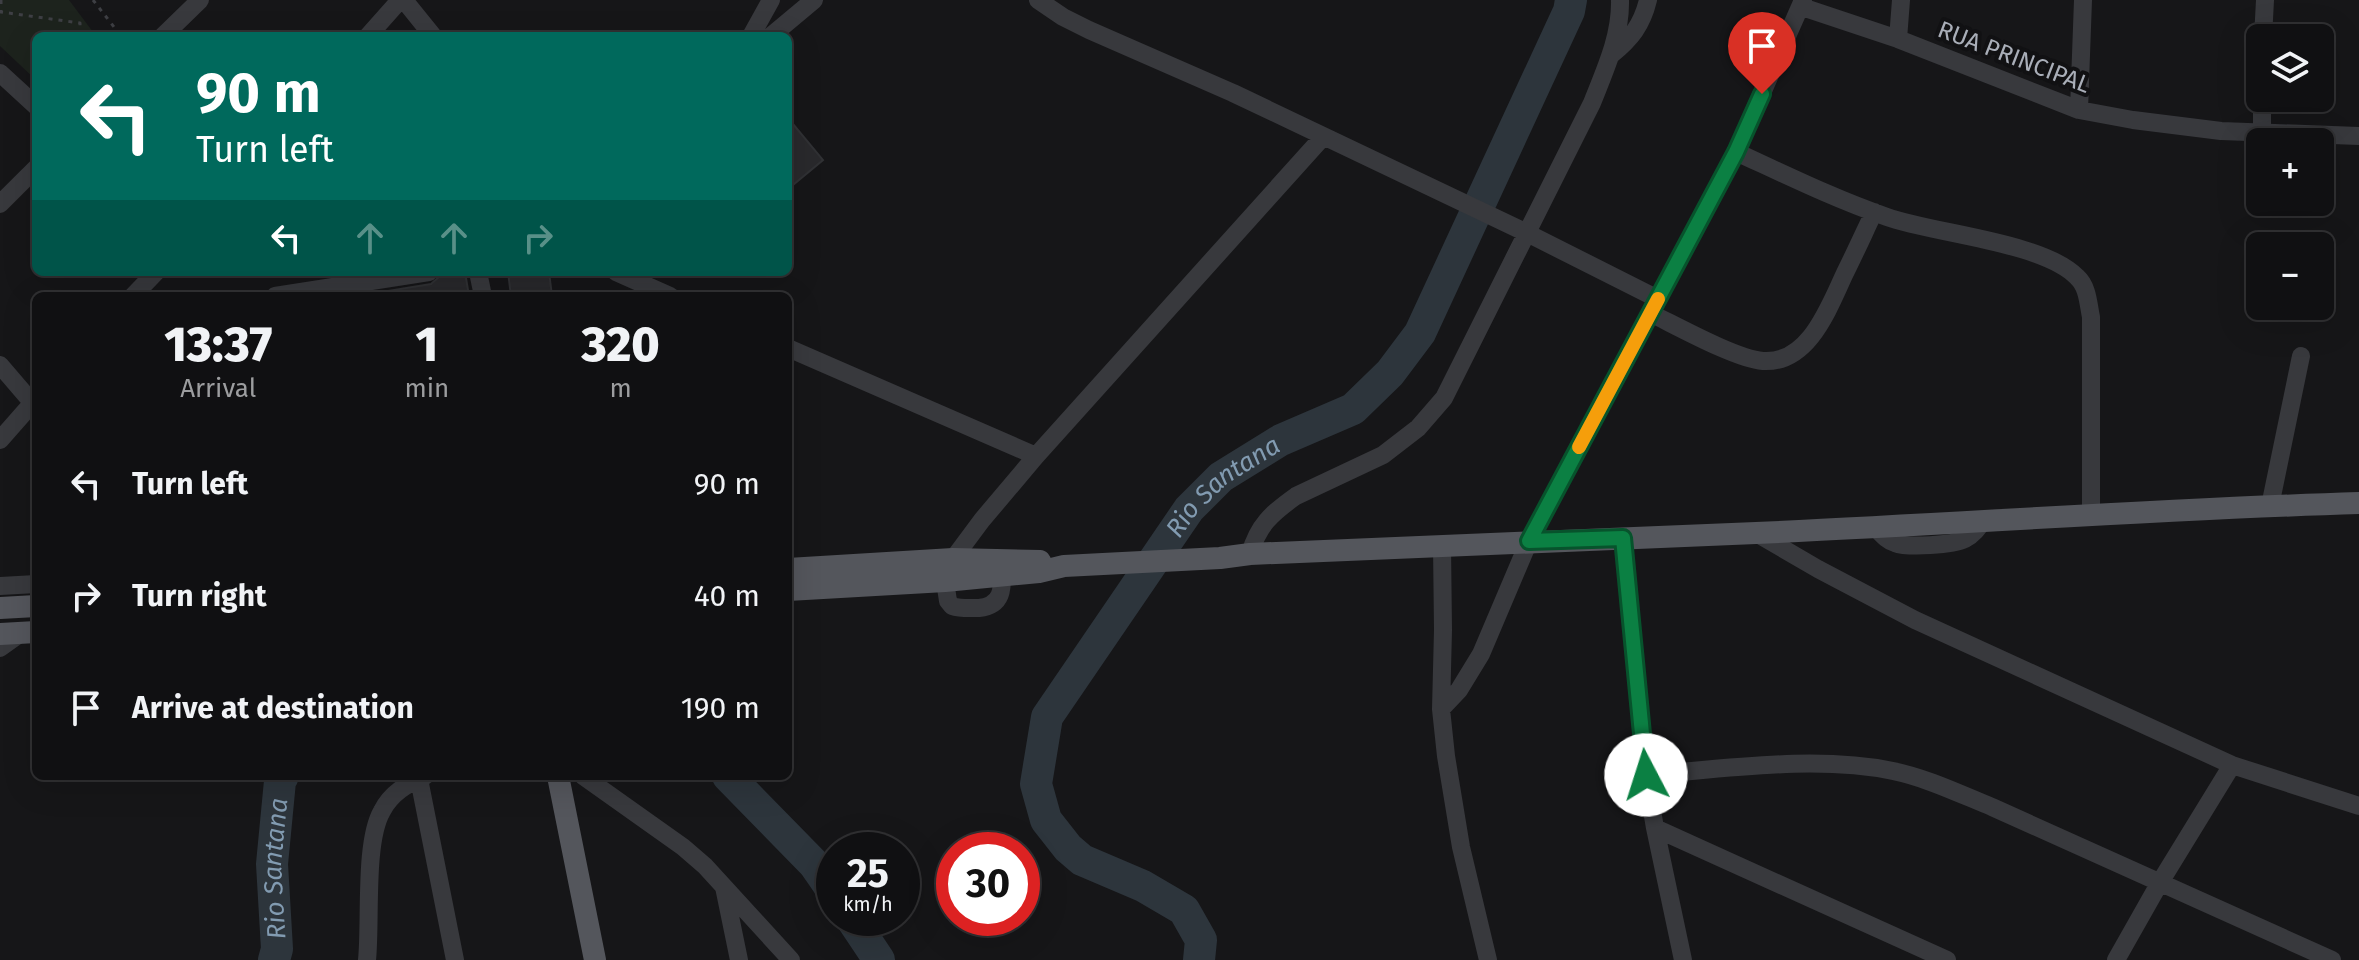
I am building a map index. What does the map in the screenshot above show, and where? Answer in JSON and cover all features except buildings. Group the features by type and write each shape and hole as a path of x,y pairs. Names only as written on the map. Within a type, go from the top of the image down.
{"main road":[{"path":"792,590 945,581 1002,568 1048,562 1064,566 1250,554 2359,503"},
{"path":"792,569 953,559 1002,568"},
{"path":"0,608 32,606"},
{"path":"559,780 595,960"}],"street":[{"path":"167,32 200,0"},
{"path":"372,32 402,0 430,32"},
{"path":"753,32 771,0"},
{"path":"776,32 814,0"},
{"path":"1038,0 1089,30 1233,93 1527,233 1738,354 1760,361 1775,361 1792,354 1807,341 1820,324 1874,212"},
{"path":"1250,554 1255,535 1267,519 1284,505 1296,496 1383,455 1418,428 1444,398 1592,103 1611,55 1620,0"},
{"path":"1611,55 1635,33 1648,0"},
{"path":"1898,39 1901,0"},
{"path":"2079,110 2083,0"},
{"path":"2264,24 2265,0"},
{"path":"1441,709 1459,690 1481,654 1529,541 1736,152 1802,4"},
{"name":"RUA PRINCIPAL","path":"1802,4 2079,110 2174,125 2246,132"},
{"path":"0,73 32,102"},
{"name":"RUA PRINCIPAL","path":"2334,135 2359,136"},
{"path":"945,581 953,559 1036,456 1322,138"},
{"path":"1736,152 1890,219 2020,249 2078,277 2086,291 2091,317 2091,516"},
{"path":"0,204 32,172"},
{"path":"137,292 152,276"},
{"path":"301,292 403,276"},
{"path":"640,278 663,292"},
{"path":"792,350 1036,456"},
{"path":"2270,506 2301,356"},
{"path":"0,365 32,400"},
{"path":"0,440 32,406"},
{"path":"1756,533 1915,620 2232,765 2359,806"},
{"path":"1623,538 1646,775 1683,960"},
{"path":"1442,545 1441,709 1452,805 1488,960"},
{"path":"0,586 32,584"},
{"path":"0,648 19,633"},
{"path":"1646,775 1807,765 1857,765 1896,771 1992,807 2332,960"},
{"path":"2116,960 2232,765"},
{"path":"367,960 371,863 377,821 390,798 417,780"},
{"path":"423,780 455,960"},
{"path":"589,780 683,847 724,884 791,960"},
{"path":"1655,828 1947,960"},
{"path":"724,884 739,960"}],"path":[{"path":"1,0 1,12 80,23 80,32"},
{"path":"93,0 118,32"}],"shaded area":[{"path":"0,0 69,0 93,32 32,32 32,76 0,46"}],"waterway":[{"name":"Rio Santana","path":"1199,960 1201,940 1184,910 1143,886 1082,860 1046,820 1036,784 1047,717 1189,509 1221,477 1281,440 1353,409 1390,373 1420,333 1569,11 1571,0"},
{"name":"Rio Santana","path":"274,960 277,949 272,864 281,780"},
{"name":"Rio Santana","path":"732,780 816,867"},
{"name":"Rio Santana","path":"863,936 879,960"}],"slow traffic":[{"path":"1579,447 1658,299"}],"route":[{"path":"1646,775 1623,538 1529,541 1736,152 1762,94"}]}
